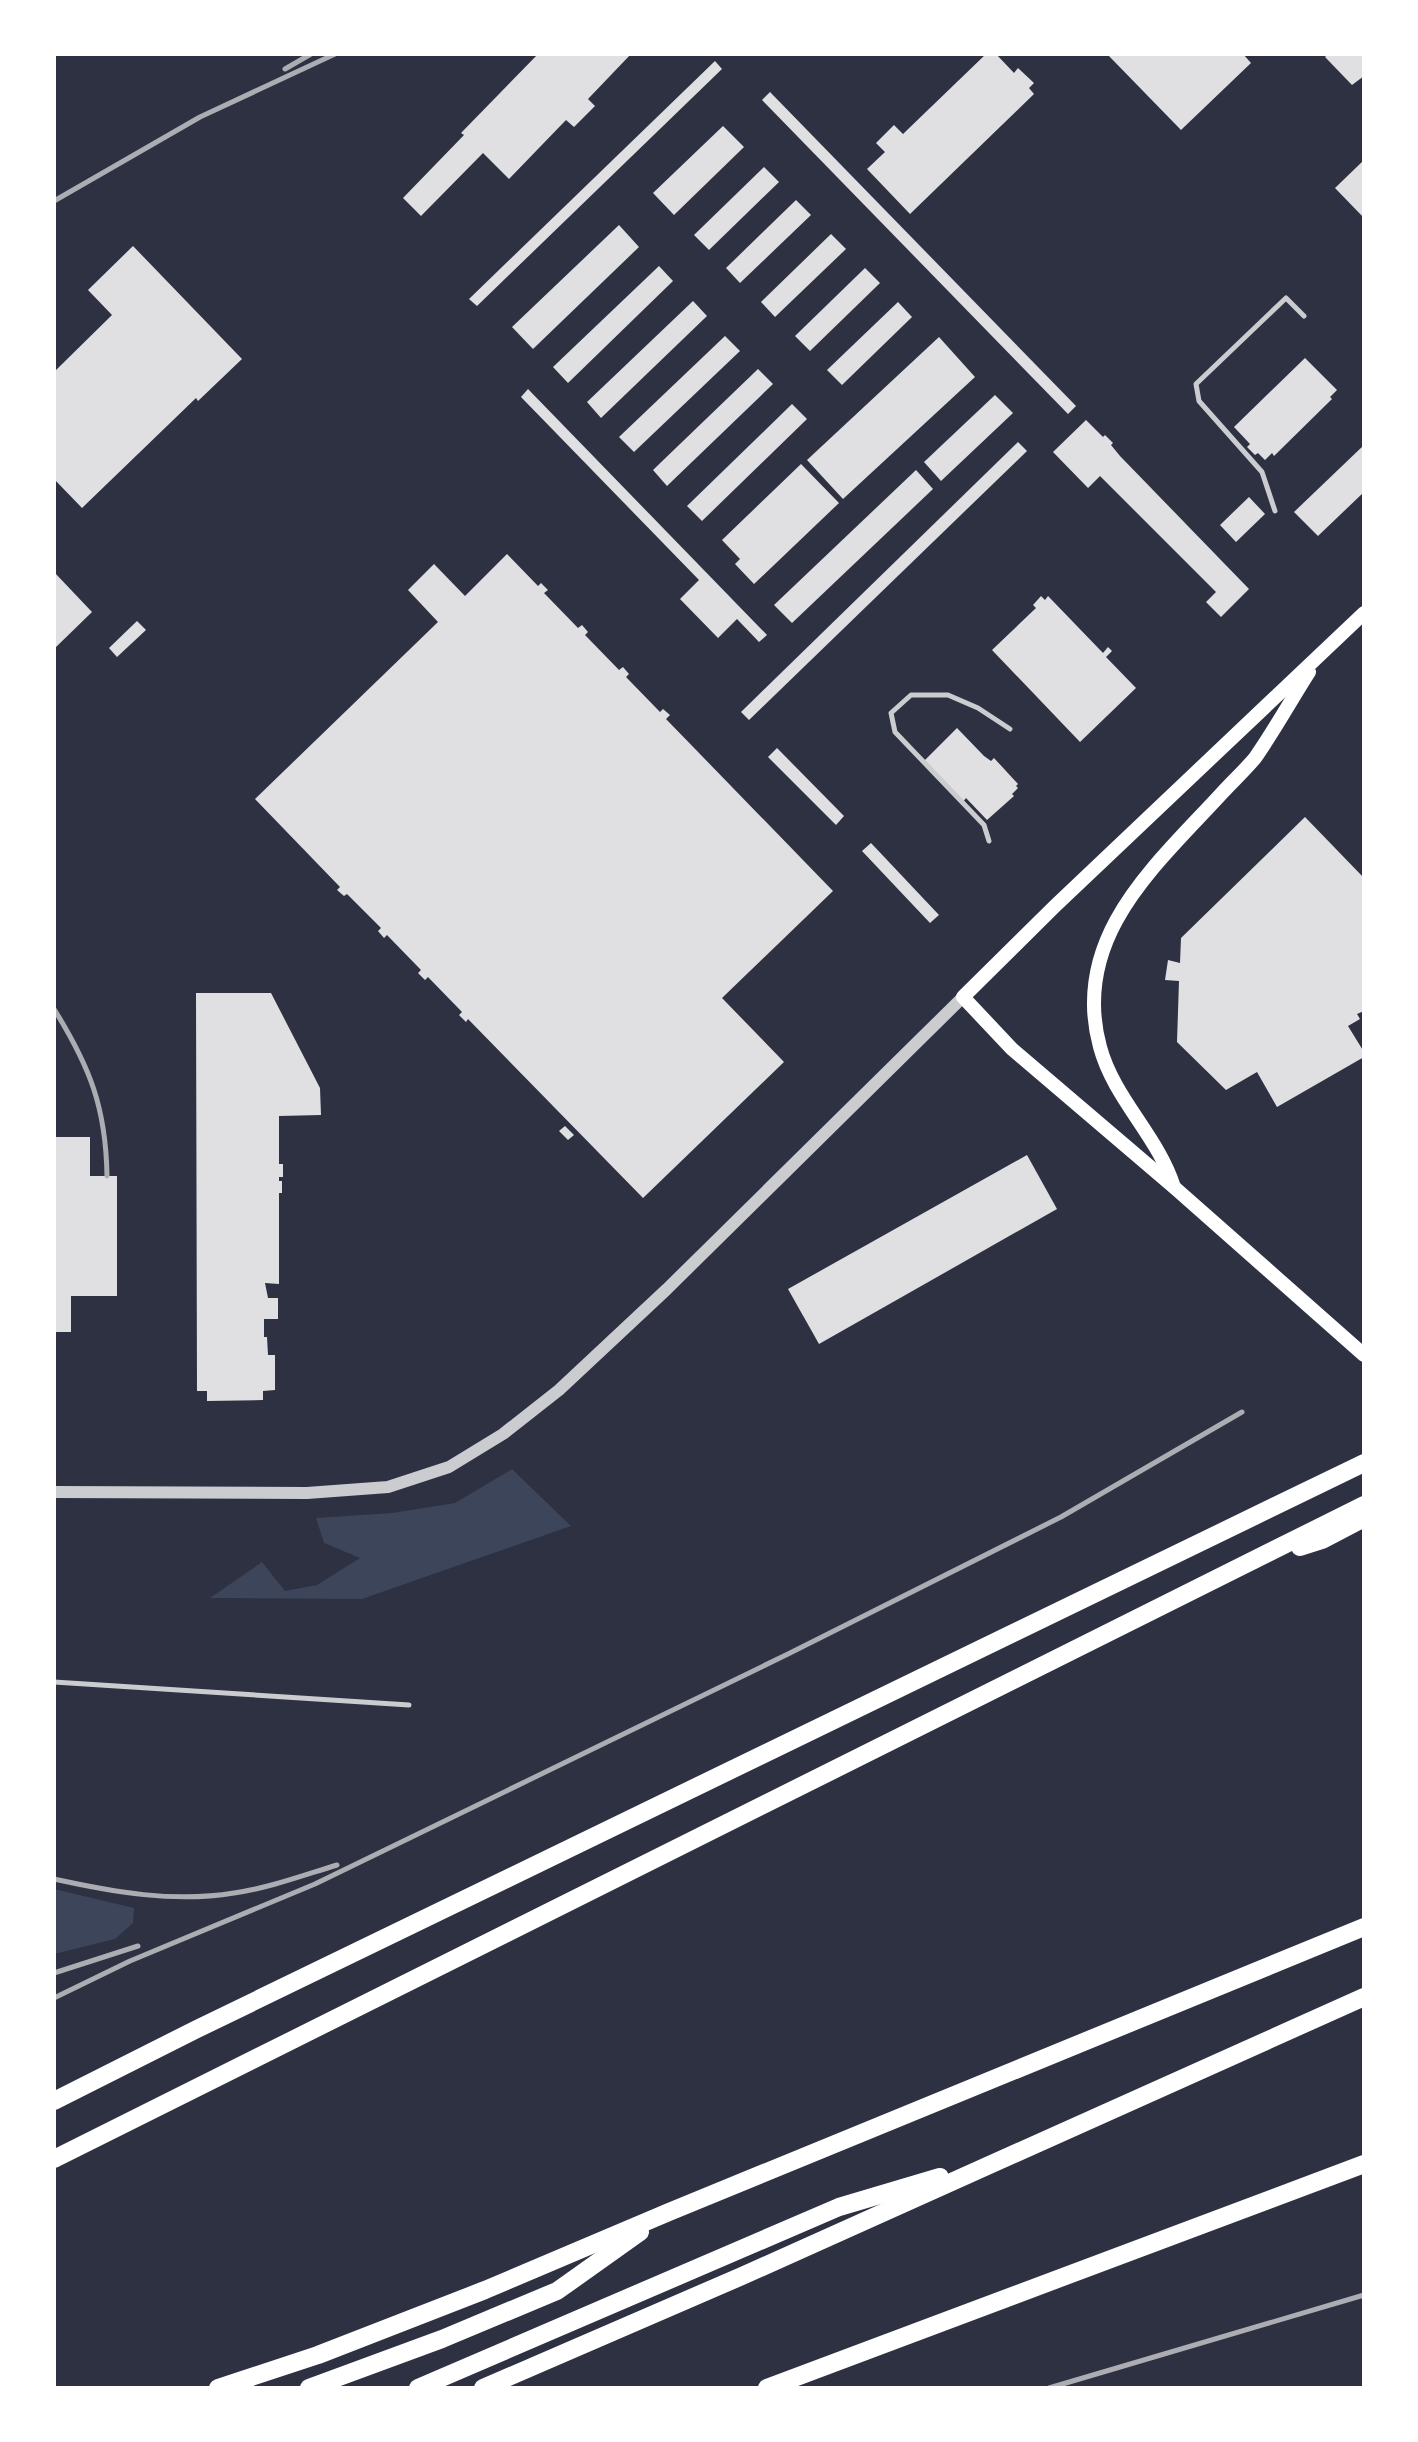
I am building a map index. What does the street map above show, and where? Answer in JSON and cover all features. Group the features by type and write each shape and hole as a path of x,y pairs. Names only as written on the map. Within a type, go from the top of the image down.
{"highway":[{"path":"54,2101 1364,1463"},
{"path":"54,2159 1364,1505"},
{"path":"1240,1567 1322,1540 1364,1518"},
{"path":"218,2388 417,2318 1364,1927"},
{"path":"483,2388 1364,1997"},
{"path":"418,2388 839,2207 1008,2156"},
{"path":"767,2388 1364,2164"},
{"path":"309,2388 442,2339 557,2291 669,2212"}],"main road":[{"path":"1364,613 1048,912 963,997 1012,1049 1364,1355"},
{"path":"1175,1188 1163,1159 1118,1089 1103,1057 1094,1006 1099,960 1111,929 1129,898 1254,758 1320,655"}],"street":[{"path":"54,1492 307,1493 388,1487 449,1467 503,1434 559,1390 667,1289 963,997"}],"lane":[{"path":"1275,511 1262,472 1199,401 1196,384 1286,298 1304,316"},
{"path":"989,841 984,825 895,732 891,713 911,695 948,695 978,708 1010,729"},
{"path":"54,1682 409,1705"}],"shaded area":[{"path":"512,1469 571,1526 362,1599 210,1598 262,1562 285,1591 317,1585 360,1558 324,1543 316,1518 392,1513 455,1503"},
{"path":"54,1889 134,1908 133,1923 115,1939 54,1954"}],"building":[{"path":"538,54 631,54 588,99 595,106 574,127 566,120 509,179 483,153 421,216 403,198 464,135 461,133"},
{"path":"986,54 996,54 1014,73 1018,68 1034,83 1029,88 1034,94 910,214 867,169 885,152 876,143 894,125 903,134"},
{"path":"1107,54 1243,54 1251,63 1181,130"},
{"path":"1328,54 1364,54 1364,76 1352,85 1325,57"},
{"path":"715,61 722,69 477,306 469,299"},
{"path":"770,92 1076,406 1068,414 762,100"},
{"path":"723,126 744,147 674,215 653,193"},
{"path":"1364,160 1364,218 1335,188"},
{"path":"764,167 779,182 709,250 694,235"},
{"path":"796,200 811,215 740,283 726,268"},
{"path":"619,225 639,247 533,349 512,327"},
{"path":"831,234 846,249 775,317 761,302"},
{"path":"133,246 242,359 198,401 196,398 82,508 54,479 54,372 112,315 88,290"},
{"path":"659,266 673,281 568,383 553,367"},
{"path":"865,268 880,283 810,351 795,336"},
{"path":"693,301 707,316 601,418 587,402"},
{"path":"898,302 912,317 842,385 827,370"},
{"path":"725,336 740,351 634,452 619,437"},
{"path":"939,337 975,377 843,499 807,460"},
{"path":"1305,358 1337,390 1330,397 1332,399 1274,456 1272,453 1265,460 1247,447 1250,444 1234,427"},
{"path":"758,369 773,384 667,486 653,470"},
{"path":"528,389 767,635 759,642 737,619 718,638 680,599 699,580 521,397"},
{"path":"995,395 1013,413 941,481 924,462"},
{"path":"792,404 807,419 702,521 687,506"},
{"path":"1086,420 1113,443 1111,445 1120,456 1249,589 1221,617 1206,602 1216,592 1100,476 1088,488 1053,452"},
{"path":"1018,442 1027,451 749,720 741,712"},
{"path":"1364,445 1364,492 1318,536 1294,512"},
{"path":"801,464 839,503 754,584 735,564 740,559 722,540"},
{"path":"916,470 933,489 792,623 774,605"},
{"path":"1249,497 1265,514 1236,542 1220,525"},
{"path":"507,554 538,586 541,583 548,590 544,593 578,628 582,625 588,632 585,635 619,670 623,667 629,674 626,677 660,712 663,709 670,715 666,719 833,891 722,998 784,1062 643,1198 468,1019 466,1022 459,1015 462,1012 428,977 425,980 418,973 421,970 387,935 384,938 378,931 381,928 347,894 344,896 337,890 340,887 255,799 438,622 408,590 434,564 465,596"},
{"path":"54,572 92,612 54,649"},
{"path":"1041,596 1045,600 1048,596 1103,653 1108,647 1112,651 1106,657 1136,688 1080,742 992,650 1036,608 1033,605"},
{"path":"137,621 146,630 117,657 109,648"},
{"path":"957,728 984,756 991,761 994,758 1018,784 1012,794 1014,796 987,820 966,798 963,802 924,761"},
{"path":"777,748 844,816 836,825 768,757"},
{"path":"1305,817 1364,878 1364,1011 1357,1014 1360,1019 1348,1026 1364,1052 1364,1057 1277,1107 1257,1072 1226,1090 1177,1042 1179,981 1165,980 1168,960 1180,963 1181,938"},
{"path":"871,843 939,915 930,923 862,851"},
{"path":"196,993 271,993 320,1088 321,1115 279,1116 279,1164 283,1164 283,1177 279,1177 279,1181 282,1181 282,1193 279,1193 279,1284 265,1283 268,1298 278,1298 278,1319 264,1319 268,1355 275,1355 275,1390 263,1391 263,1400 207,1401 207,1391 197,1391"},
{"path":"565,1126 574,1135 568,1140 559,1131"},
{"path":"54,1137 90,1137 90,1176 117,1176 117,1296 71,1296 71,1332 54,1332"},
{"path":"1027,1155 1057,1209 819,1344 788,1289"}],"railway":[{"path":"285,69 311,54"},
{"path":"54,201 200,117 335,54"},
{"path":"54,1009 77,1050 94,1089 103,1129 107,1176"},
{"path":"54,1998 130,1961 315,1884 788,1654 1061,1517 1242,1412"},
{"path":"54,1879 144,1895 211,1896 260,1888 337,1865"},
{"path":"54,1973 138,1946"},
{"path":"1049,2388 1364,2295"}]}
